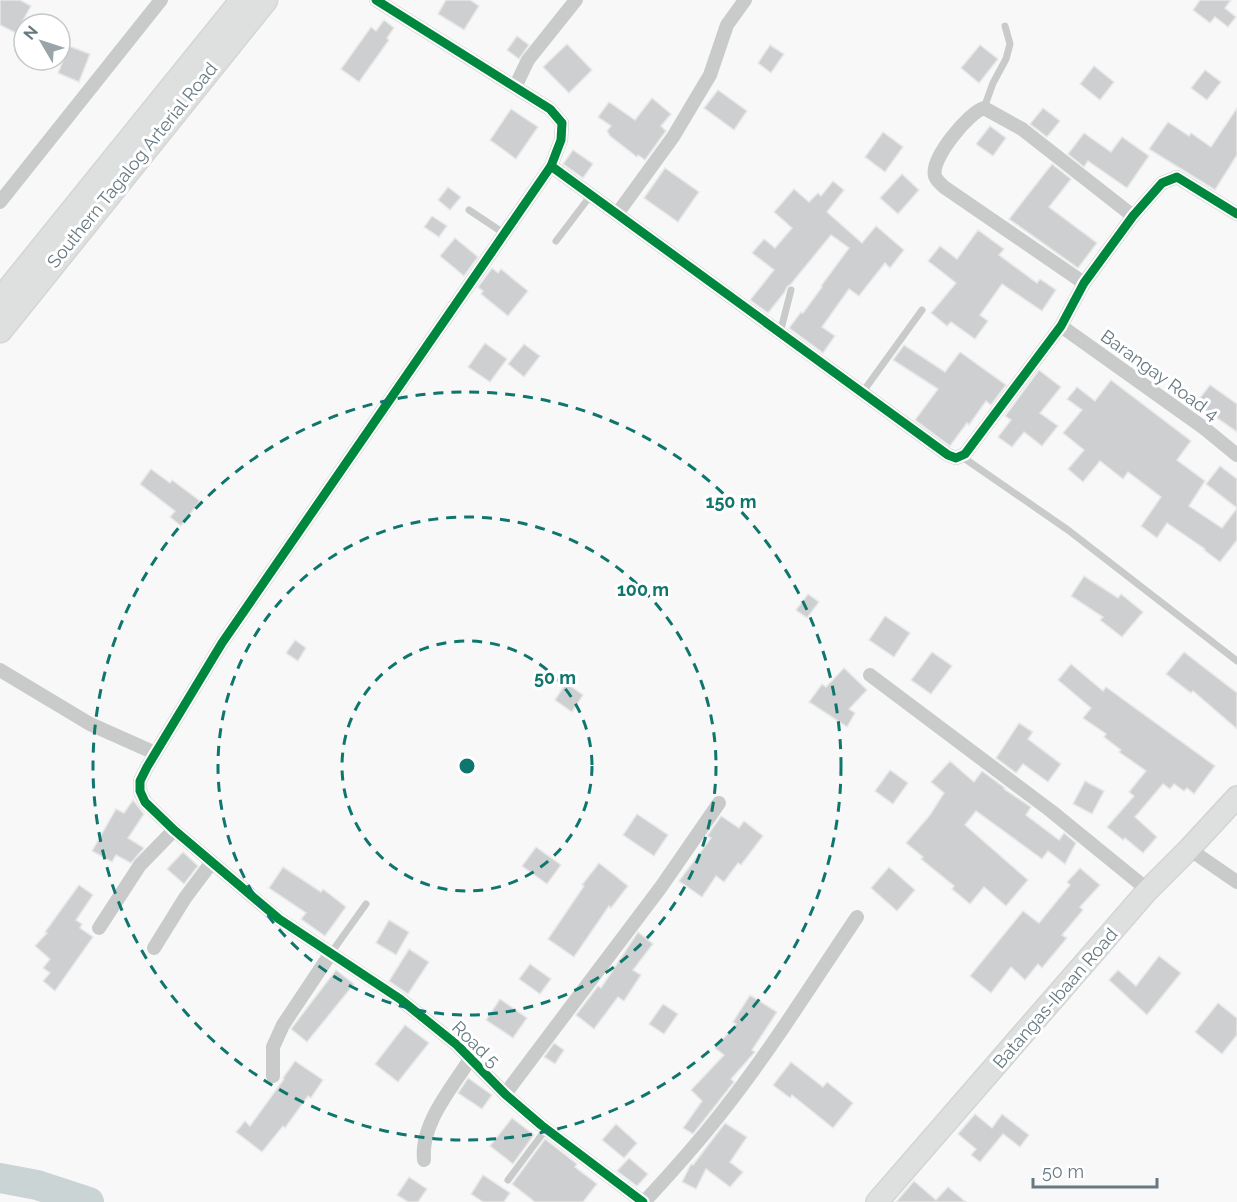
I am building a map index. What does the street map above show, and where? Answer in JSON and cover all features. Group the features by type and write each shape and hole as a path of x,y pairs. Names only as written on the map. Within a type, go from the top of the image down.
{"highway":[{"name":"Southern Tagalog Arterial Road","path":"0,301 243,0"},
{"name":"Southern Tagalog Arterial Road","path":"0,330 265,0"}],"main road":[{"name":"Batangas-Ibaan Road","path":"877,1202 1148,890 1190,849 1237,797"}],"street":[{"path":"0,202 161,0"},
{"path":"0,670 90,724 155,753 222,643 551,166 561,140 562,123 550,109 376,0"},
{"path":"515,87 528,60 576,0"},
{"path":"617,214 673,137 705,84 714,66 727,25 745,0"},
{"path":"1084,283 944,187 935,177 934,167 949,141 976,110 984,108 1023,129 1133,216"},
{"path":"551,166 862,393 948,455 956,458 964,454 1061,326 1084,283 1133,216 1162,183 1177,177 1237,214"},
{"name":"Barangay Road 4","path":"1061,326 1204,428 1237,455"},
{"path":"870,675 1052,811 1148,890"},
{"name":"Road 5","path":"155,753 140,781 140,791 145,802 174,830 279,919 400,999 457,1045 505,1094 546,1129 644,1202"},
{"path":"505,1094 661,886 719,802"},
{"path":"99,928 140,865 174,830"},
{"path":"1190,849 1237,882"},
{"path":"154,948 185,898 212,862"},
{"path":"644,1202 687,1155 723,1110 776,1037 857,917"},
{"path":"273,1076 273,1047 283,1026 331,953"},
{"path":"424,1160 422,1146 427,1129 470,1059"}],"lane":[{"path":"984,108 993,83 1006,59 1010,44 1005,27"},
{"path":"556,241 591,195"},
{"path":"470,210 505,234"},
{"path":"780,333 791,290"},
{"path":"862,393 922,310"},
{"path":"961,456 1068,530 1237,661"},
{"path":"331,953 366,904"},
{"path":"507,1180 546,1129"}],"building":[{"path":"0,0 20,0 31,6 28,12 12,12 12,31 0,25"},
{"path":"446,0 470,0 479,6 464,30 438,14"},
{"path":"1200,0 1231,0 1225,8 1236,17 1228,27 1215,17 1210,23 1193,10"},
{"path":"384,20 394,28 387,38 389,40 359,82 341,69 371,27 376,31"},
{"path":"517,36 529,45 519,59 507,50"},
{"path":"567,44 592,70 569,93 543,67"},
{"path":"770,45 784,54 771,73 758,63"},
{"path":"980,45 998,59 979,83 961,68"},
{"path":"72,47 90,54 79,82 58,73 72,72"},
{"path":"1094,66 1114,82 1100,100 1080,84"},
{"path":"1205,70 1221,82 1207,100 1191,88"},
{"path":"718,90 747,111 734,130 704,108"},
{"path":"652,98 671,114 661,126 666,131 645,160 638,155 637,157 610,136 607,131 611,126 598,117 609,102 635,120"},
{"path":"1043,108 1060,121 1047,137 1030,124"},
{"path":"1237,108 1237,155 1215,190 1149,149 1168,122 1189,136 1191,133 1211,147"},
{"path":"511,109 538,127 516,159 490,140"},
{"path":"990,126 1006,138 993,156 976,144"},
{"path":"883,132 903,147 885,172 865,157"},
{"path":"1084,133 1111,152 1122,137 1149,156 1127,188 1088,161 1084,167 1068,154"},
{"path":"573,150 593,164 583,178 563,164"},
{"path":"1052,164 1071,179 1049,207 1097,243 1078,268 1009,219"},
{"path":"665,168 699,192 678,222 644,198"},
{"path":"902,174 919,190 898,214 880,198"},
{"path":"833,181 844,190 827,212 862,243 876,226 904,250 890,268 885,263 859,296 849,289 822,327 835,336 823,353 789,328 801,312 803,313 849,248 831,235 768,313 750,300 774,270 752,253 764,239 775,248 792,228 774,212 794,189 809,202 818,193 821,196"},
{"path":"448,187 461,197 450,210 438,200"},
{"path":"432,216 447,226 439,237 424,227"},
{"path":"978,230 1004,249 999,255 1037,283 1040,279 1056,290 1042,311 1002,284 980,315 988,321 975,339 951,322 947,326 931,313 956,283 928,261 940,246 957,259"},
{"path":"455,238 478,257 464,276 440,256"},
{"path":"492,268 498,273 501,269 528,291 508,316 481,294 483,291 478,287"},
{"path":"485,343 507,359 490,382 468,367"},
{"path":"524,344 540,356 524,377 508,364"},
{"path":"904,345 945,372 960,352 1006,385 991,405 986,401 950,446 915,420 938,389 893,360"},
{"path":"1039,370 1061,387 1040,413 1058,426 1042,446 1024,432 1012,447 998,437 1011,420 1005,416"},
{"path":"1111,380 1191,441 1177,460 1205,481 1189,506 1222,528 1237,508 1237,540 1220,562 1167,523 1157,538 1141,526 1161,497 1128,472 1123,479 1100,461 1083,482 1068,469 1084,450 1063,433 1082,410 1067,399 1077,387 1095,401"},
{"path":"1210,385 1237,404 1237,432 1196,403"},
{"path":"1220,466 1237,479 1237,508 1206,484"},
{"path":"151,469 170,483 172,480 200,501 181,526 170,517 175,511 140,484"},
{"path":"1084,576 1118,598 1121,594 1143,612 1122,637 1100,620 1103,617 1071,596"},
{"path":"808,594 819,602 807,618 796,610"},
{"path":"885,616 910,633 894,657 869,640"},
{"path":"295,640 306,648 298,661 286,653"},
{"path":"932,652 952,666 931,694 911,680"},
{"path":"1184,652 1237,693 1237,729 1193,691 1191,693 1166,674"},
{"path":"1071,664 1103,691 1106,687 1215,766 1194,794 1187,788 1184,791 1174,784 1170,789 1163,784 1135,817 1157,837 1143,853 1107,827 1134,796 1129,792 1146,771 1119,752 1121,750 1104,737 1106,734 1083,718 1091,708 1058,680"},
{"path":"844,668 867,690 849,709 855,713 847,727 809,702 822,684 826,687"},
{"path":"566,683 583,695 572,712 555,700"},
{"path":"1019,723 1033,732 1028,739 1061,764 1048,782 1023,764 1016,773 996,758"},
{"path":"950,761 974,782 982,771 1031,807 1026,815 1059,840 1064,833 1076,843 1065,864 1048,851 1042,859 976,811 965,825 1028,880 1006,906 984,887 970,904 952,889 954,886 921,859 923,857 906,843 930,815 944,793 931,782"},
{"path":"890,770 908,783 893,804 875,791"},
{"path":"1085,781 1104,791 1092,814 1073,804"},
{"path":"133,800 144,814 128,838 144,848 131,863 116,855 112,862 92,851 116,809 124,813"},
{"path":"637,814 668,835 654,856 623,835"},
{"path":"721,816 739,828 744,821 763,836 741,865 738,863 724,882 716,876 702,897 679,881 711,838 707,836"},
{"path":"536,847 561,865 547,884 522,866"},
{"path":"183,852 198,866 184,884 167,869"},
{"path":"599,863 628,886 611,908 609,906 574,957 548,939 584,886 582,885"},
{"path":"283,867 321,892 323,889 346,907 325,936 301,919 306,913 269,888"},
{"path":"889,867 915,890 897,911 871,888"},
{"path":"1080,868 1100,885 1080,907 1083,910 1062,935 1067,938 1042,968 1038,964 1025,980 1011,967 991,993 970,976 1023,911 1039,923 1070,885 1067,882"},
{"path":"79,885 93,895 76,920 82,924 80,928 93,937 55,991 43,981 50,973 43,968 50,959 35,946 47,933 45,932"},
{"path":"389,920 409,932 396,955 376,943"},
{"path":"638,932 653,944 633,970 641,975 624,1001 618,997 594,1029 576,1015 598,986 601,988"},
{"path":"409,949 429,962 408,994 389,981"},
{"path":"1159,956 1181,973 1147,1015 1109,980 1118,970 1136,986"},
{"path":"530,964 551,979 540,994 519,979"},
{"path":"336,970 354,984 307,1042 291,1029"},
{"path":"750,995 777,1012 752,1050 755,1052 731,1079 734,1082 693,1134 683,1128 702,1101 691,1090 724,1055 715,1048 736,1024 733,1022"},
{"path":"500,999 527,1018 513,1038 486,1020"},
{"path":"1218,1003 1237,1018 1237,1035 1222,1054 1195,1032"},
{"path":"663,1004 678,1014 664,1034 649,1024"},
{"path":"405,1025 429,1043 398,1082 375,1064"},
{"path":"554,1043 564,1050 555,1064 544,1057"},
{"path":"295,1061 323,1080 311,1098 308,1096 285,1128 283,1126 262,1152 236,1132 245,1121 250,1126"},
{"path":"791,1062 823,1087 827,1082 853,1103 833,1128 792,1095 790,1098 773,1085"},
{"path":"468,1078 492,1095 482,1109 458,1093"},
{"path":"975,1114 992,1128 1002,1114 1029,1135 1020,1147 1003,1134 980,1162 971,1155 976,1149 958,1134"},
{"path":"512,1118 534,1135 513,1164 490,1146"},
{"path":"725,1123 747,1137 730,1162 743,1172 730,1187 706,1169 696,1189 682,1182 691,1164 693,1165"},
{"path":"616,1124 637,1143 624,1158 602,1140"},
{"path":"545,1139 577,1164 575,1167 597,1184 583,1202 535,1202 512,1184"},
{"path":"629,1158 648,1174 637,1186 617,1171"},
{"path":"483,1175 510,1193 504,1202 483,1202 471,1194"},
{"path":"409,1177 427,1189 418,1202 408,1202 397,1195"},
{"path":"914,1181 936,1200 948,1187 966,1202 896,1202"}],"waterway":[{"path":"0,1178 37,1185 89,1202"}],"cycle path":[{"path":"376,0 550,109 562,123 561,140 551,166 948,455 956,458 965,454 1061,326 1084,283 1133,216 1162,183 1177,177 1237,214"},
{"path":"551,166 222,643 147,767 140,781 140,791 145,802 174,830 279,919 400,999 457,1045 505,1094 541,1125 643,1202"}]}
